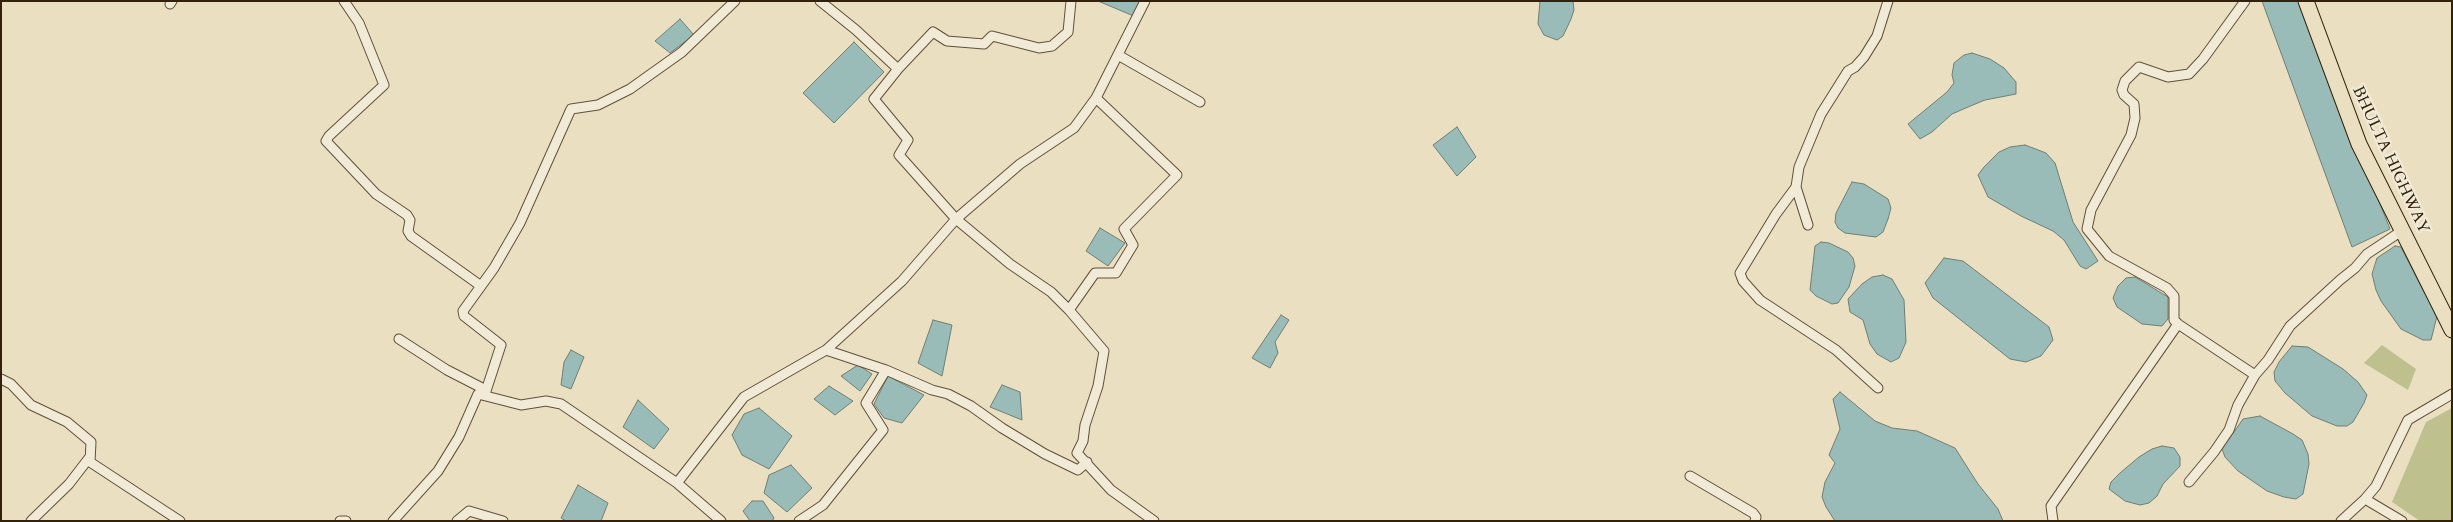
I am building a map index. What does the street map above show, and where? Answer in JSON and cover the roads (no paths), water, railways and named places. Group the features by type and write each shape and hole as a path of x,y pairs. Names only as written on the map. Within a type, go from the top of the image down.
{"highway":[{"name":"BHULTA HIGHWAY","path":"2306,1 2359,144 2452,330"}],"street":[{"path":"344,1 359,23 384,85 326,141 376,194 407,215 410,220 408,231 411,236 481,286"},
{"path":"485,392 501,345 464,316 463,311 494,268 520,223 571,108 598,105 630,89 682,52 735,1"},
{"path":"820,1 856,30 898,69"},
{"path":"1071,1 1068,32 1052,46 1039,48 992,36 984,44 947,41 933,32 898,69 874,99 908,140 899,155 956,219 1010,264 1051,292 1104,351 1098,386 1085,424 1083,441 1077,454 1087,462 1111,490 1154,521"},
{"path":"677,482 744,397 826,350 902,281 956,219 1020,164 1074,128 1096,98 1145,1"},
{"path":"1808,225 1796,186 1798,172 1821,114 1848,71 1855,67 1872,45 1882,24 1888,1"},
{"path":"2245,1 2203,59 2189,74 2168,77 2139,67 2125,81 2124,95 2134,104 2136,118 2124,151 2091,210 2087,229 2109,256 2167,288 2174,296 2174,320 2178,324 2220,350 2240,367 2256,375"},
{"path":"1118,55 1200,102"},
{"path":"1069,310 1095,273 1116,273 1133,245 1124,229 1177,175 1096,98"},
{"path":"1796,186 1740,272 1743,281 1760,300 1836,350 1878,388"},
{"path":"2189,482 2214,452 2229,430 2238,405 2290,326 2355,268 2367,254 2402,230"},
{"path":"2054,521 2051,506 2178,324"},
{"path":"400,339 485,392 521,405 546,401 561,404 677,482 721,521"},
{"path":"826,350 886,370 932,390 948,394 971,406 1045,454 1078,470 1087,462"},
{"path":"799,521 823,506 883,430 866,403 886,370"},
{"path":"1,379 11,384 30,405 67,422 91,442 88,458 69,484 31,521"},
{"path":"393,521 438,471 459,438 476,396 485,392"},
{"path":"2341,521 2376,486 2408,420 2452,394"},
{"path":"88,458 90,462 180,521"},
{"path":"1690,476 1753,513 1756,517 1754,521"},
{"path":"2365,499 2402,521"},
{"path":"457,521 469,511 503,521"},
{"path":"340,521 346,521"}],"water":[{"path":"1098,1 1143,1 1136,17"},
{"path":"1540,1 1573,1 1574,10 1571,19 1563,36 1557,40 1544,35 1538,24"},
{"path":"2262,1 2299,1 2390,229 2352,247"},
{"path":"680,19 694,35 670,53 655,41"},
{"path":"854,42 884,72 834,123 803,93"},
{"path":"1972,53 1990,59 2004,68 2016,82 2016,94 1985,100 1952,114 1932,132 1920,139 1908,124 1947,92 1954,83 1952,75 1954,63 1964,55"},
{"path":"1457,127 1476,157 1457,176 1433,145"},
{"path":"2025,145 2046,153 2055,163 2073,222 2098,261 2086,269 2080,266 2064,240 2053,231 2021,216 1988,197 1978,175 1999,152 2010,147"},
{"path":"1852,182 1864,184 1888,199 1891,208 1888,219 1883,232 1876,237 1845,233 1838,228 1835,222 1836,213"},
{"path":"1100,228 1125,243 1108,266 1086,251"},
{"path":"1821,242 1829,243 1848,252 1853,258 1855,266 1849,287 1838,303 1832,304 1816,296 1810,290 1815,246"},
{"path":"2395,246 2401,247 2424,292 2434,305 2437,316 2431,340 2423,340 2401,329 2381,301 2376,290 2372,274 2377,258"},
{"path":"1944,258 1963,261 2049,327 2053,340 2041,356 2026,362 2010,359 1933,298 1925,283"},
{"path":"1883,275 1892,279 1904,300 1906,342 1899,358 1891,362 1877,354 1870,344 1863,320 1850,312 1848,299 1862,284 1872,277"},
{"path":"2135,277 2168,297 2168,319 2162,326 2142,324 2117,307 2113,298 2118,286 2126,278"},
{"path":"1281,315 1289,320 1275,342 1278,353 1270,368 1252,358"},
{"path":"933,320 952,325 942,376 918,363"},
{"path":"2292,346 2308,347 2343,369 2358,382 2367,395 2353,422 2347,426 2337,426 2312,416 2285,393 2275,381 2274,372 2279,362"},
{"path":"571,350 584,357 571,389 561,385 564,362"},
{"path":"858,365 872,374 860,391 841,376"},
{"path":"888,376 924,395 902,423 884,418 874,404"},
{"path":"1002,385 1020,392 1022,420 990,407"},
{"path":"829,386 853,401 835,415 814,399"},
{"path":"1840,392 1875,421 1892,428 1917,431 1955,448 1978,484 1998,509 2003,521 1835,521 1822,497 1825,482 1835,463 1829,455 1840,429 1833,399"},
{"path":"638,400 669,429 654,449 623,427"},
{"path":"759,408 792,436 769,469 742,455 732,435 744,414"},
{"path":"2260,416 2302,440 2308,454 2309,464 2303,494 2296,499 2267,491 2238,471 2225,457 2222,449 2243,419"},
{"path":"2162,446 2174,448 2180,457 2180,466 2163,484 2157,496 2149,503 2140,505 2125,501 2109,489 2111,482 2139,457 2152,449"},
{"path":"791,465 812,488 787,512 764,493 769,475"},
{"path":"578,485 608,503 601,521 566,521 561,518"},
{"path":"752,501 763,501 774,518 772,521 750,521 743,511"}]}
